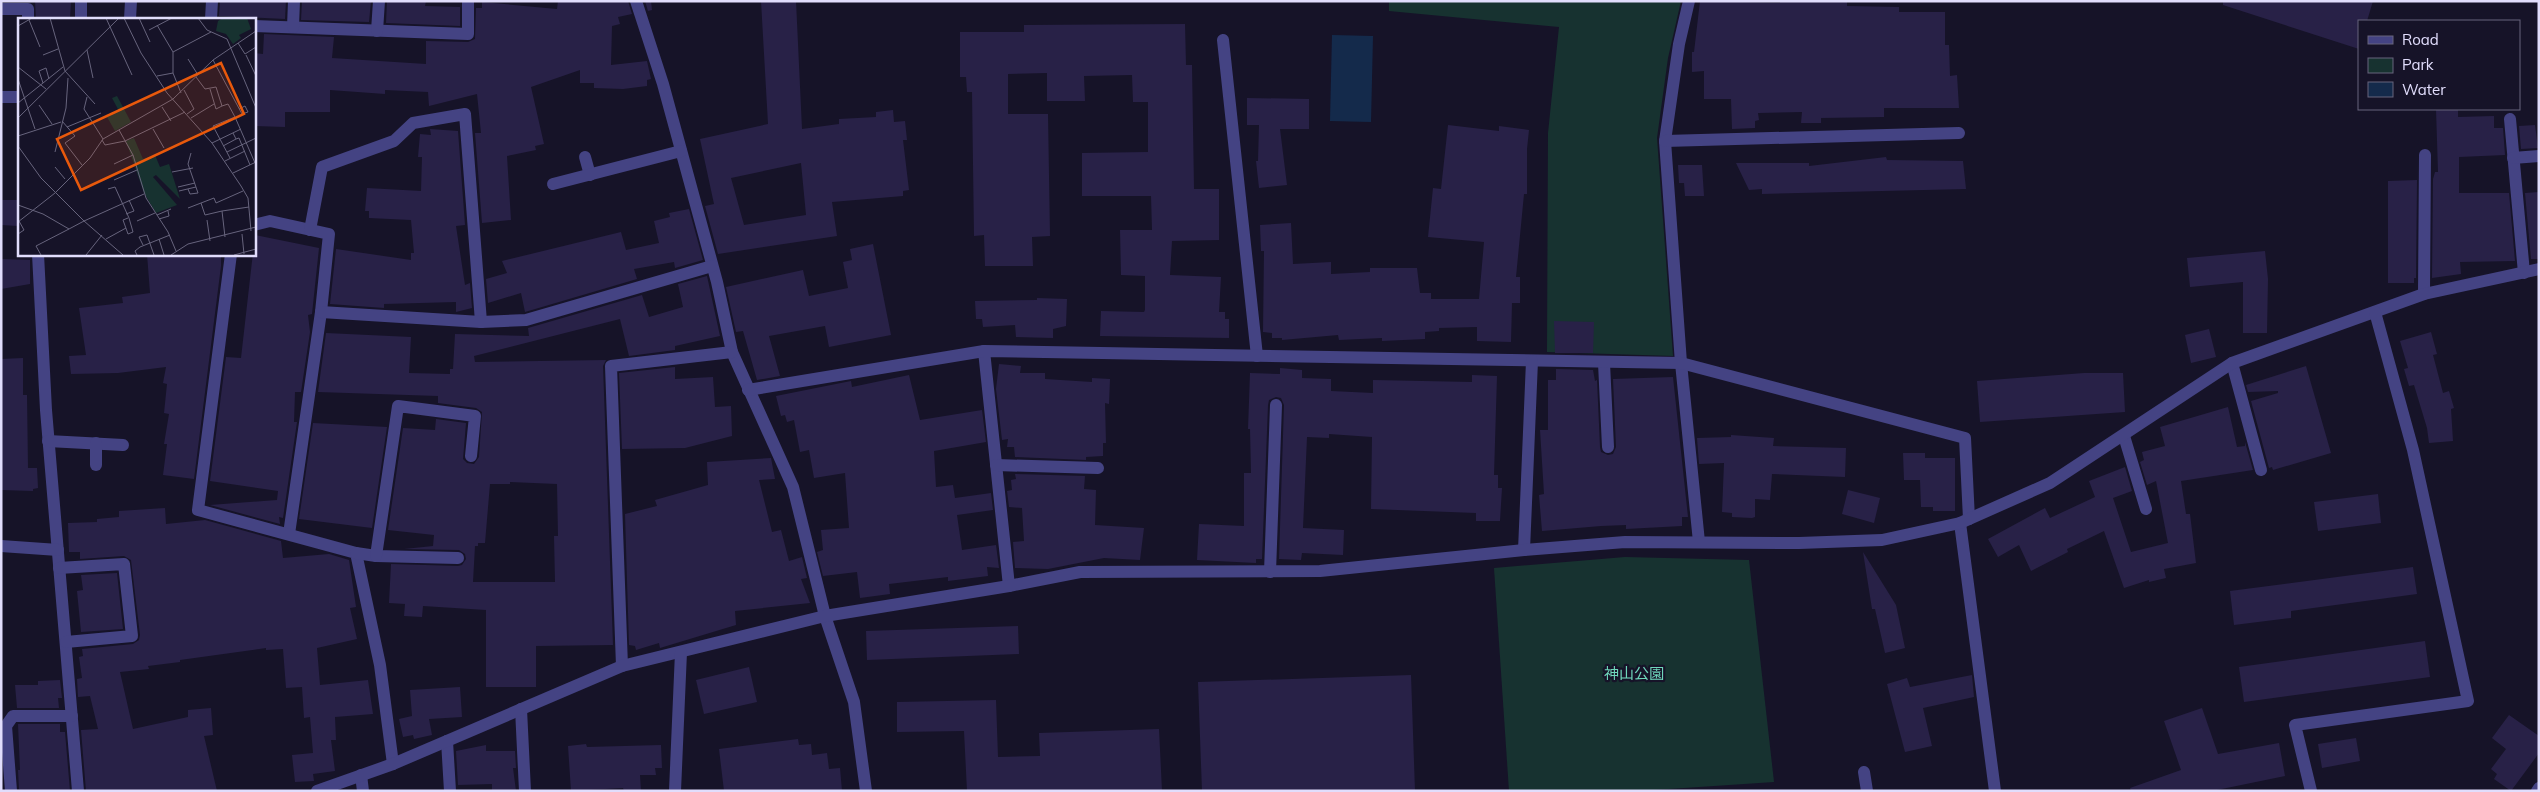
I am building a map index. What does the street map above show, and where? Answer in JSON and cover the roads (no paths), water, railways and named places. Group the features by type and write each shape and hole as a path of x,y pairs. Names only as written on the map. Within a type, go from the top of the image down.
{"street":[{"path":"81,1 81,18"},
{"path":"130,18 131,1"},
{"path":"211,18 212,1"},
{"path":"293,27 294,1"},
{"path":"377,31 379,1"},
{"path":"255,26 468,34 468,1"},
{"path":"636,1 663,84 712,266 732,352 793,487 825,616 854,702 866,791"},
{"path":"1689,1 1679,44 1665,141 1681,363 1699,542"},
{"path":"1,9 28,9 28,18"},
{"path":"1223,40 1256,356"},
{"path":"1,97 18,97"},
{"path":"310,230 322,167 394,141 413,123 465,114 481,322"},
{"path":"2510,118 2524,272"},
{"path":"1665,141 1959,133"},
{"path":"553,184 681,151"},
{"path":"2424,294 2425,155"},
{"path":"2513,158 2539,156"},
{"path":"585,158 590,175"},
{"path":"255,224 270,221 329,234 322,312 289,534"},
{"path":"38,255 48,440 78,791"},
{"path":"231,255 198,510 356,553 376,556 458,558"},
{"path":"322,312 481,322 526,320 712,266"},
{"path":"317,791 393,764 622,666 825,616 1009,586 1080,572 1320,571 1524,550 1625,542 1799,543 1882,540 1964,521 2050,483 2232,363 2424,294 2539,269"},
{"path":"2311,791 2295,725 2468,701 2413,450 2375,312"},
{"path":"984,351 1009,586"},
{"path":"748,390 984,351 1681,363 1965,438 1964,521 1995,791"},
{"path":"622,666 611,366 732,352"},
{"path":"1524,550 1532,361"},
{"path":"1604,363 1608,447"},
{"path":"2232,363 2261,470"},
{"path":"1270,572 1276,405"},
{"path":"376,556 398,406 475,416 471,456"},
{"path":"2124,436 2146,510"},
{"path":"48,440 123,445"},
{"path":"96,443 96,465"},
{"path":"996,465 1098,468"},
{"path":"1,546 58,550"},
{"path":"356,553 380,665 393,764"},
{"path":"59,568 124,564 132,636 66,642"},
{"path":"675,791 681,652"},
{"path":"521,709 525,791"},
{"path":"11,791 6,726 13,716 72,716"},
{"path":"446,741 450,791"},
{"path":"1864,772 1867,791"},
{"path":"361,775 363,791"}],"water":[{"path":"1332,35 1373,36 1371,122 1330,121"}],"park label":[{"name":"神山公園","path":"1634,674"}]}
